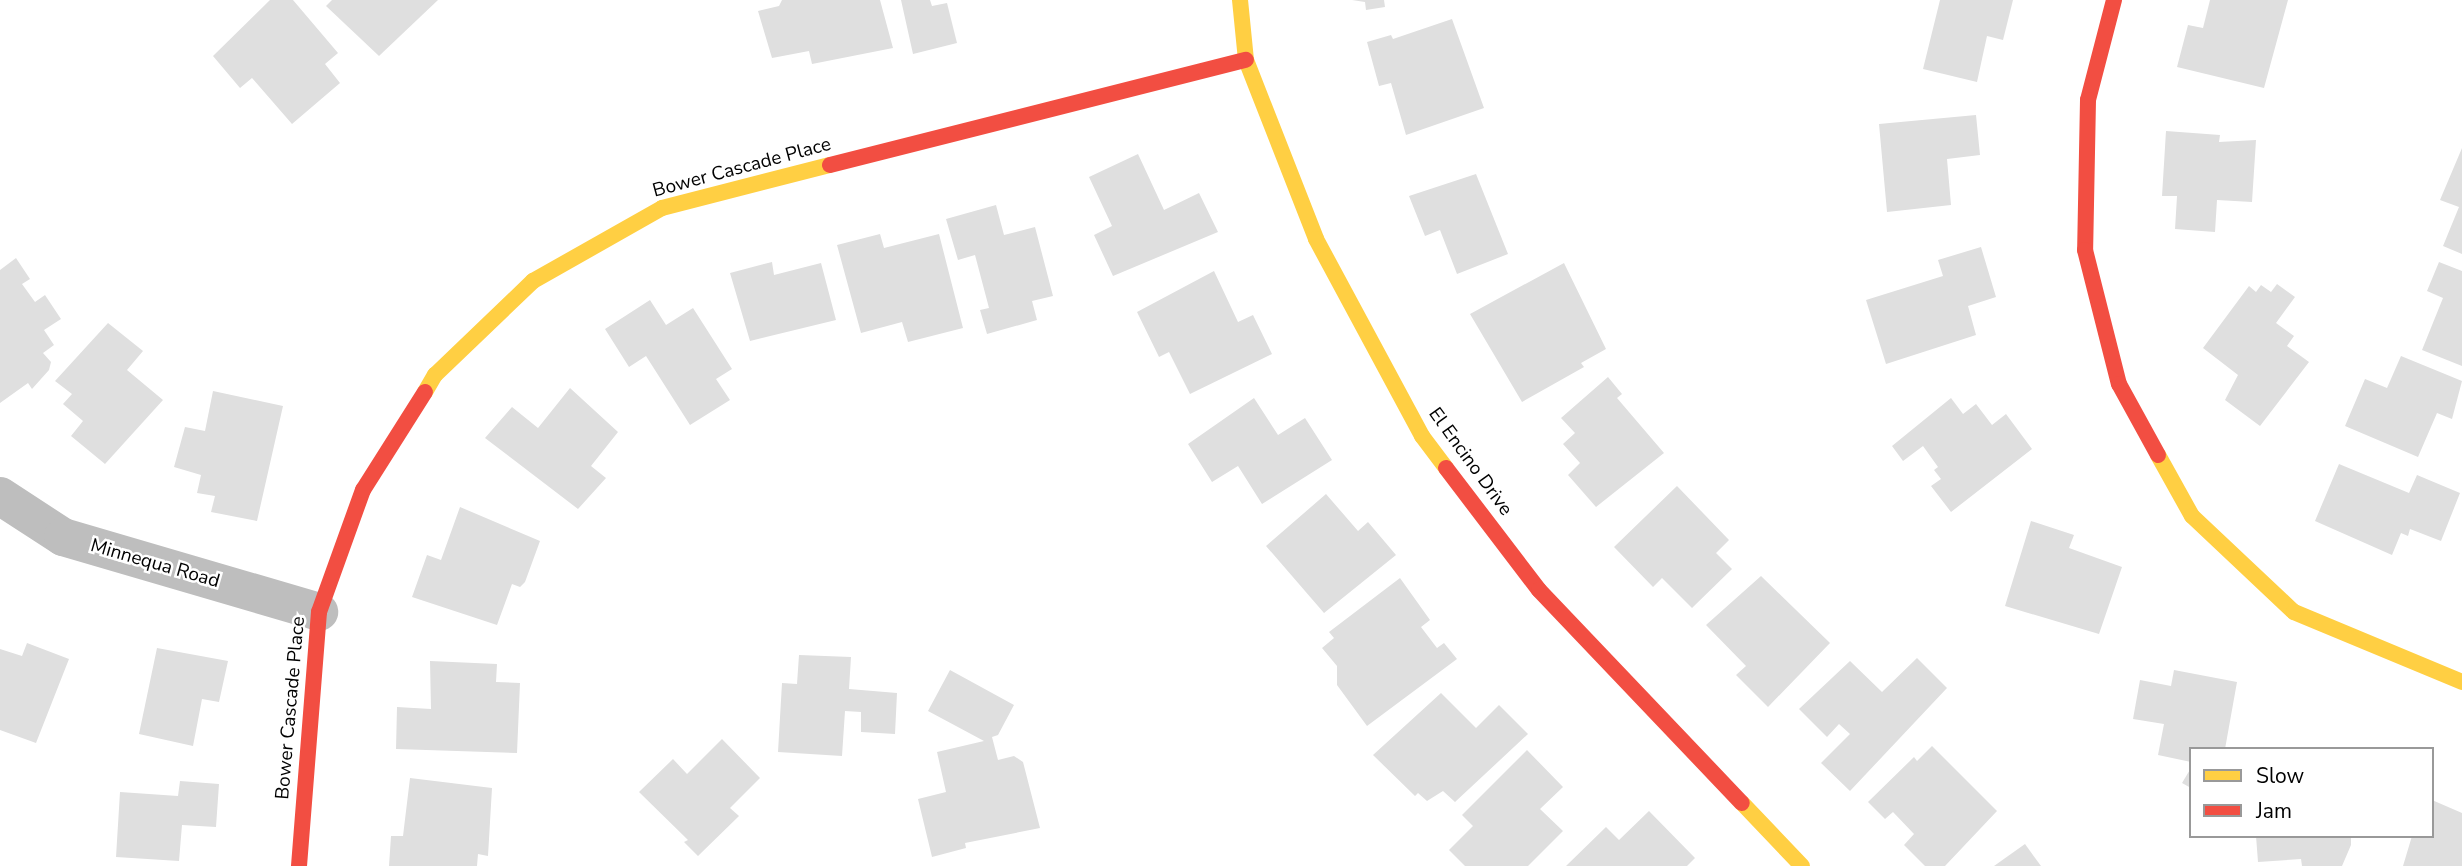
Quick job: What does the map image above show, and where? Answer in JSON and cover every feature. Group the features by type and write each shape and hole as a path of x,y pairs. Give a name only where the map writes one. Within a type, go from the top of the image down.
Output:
{"street":[{"name":"El Encino Drive","path":"1240,0 1246,60 1316,239 1422,436 1539,590 1802,866"},
{"path":"2114,0 2088,100 2085,250 2119,384 2192,516 2294,612 2462,682"},
{"name":"Bower Cascade Place","path":"299,866 319,612 363,490 435,375 533,281 662,208 1246,60"},
{"name":"Minnequa Road","path":"0,496 64,537 319,612"}],"building":[{"path":"270,0 293,0 338,53 325,64 340,83 292,124 252,78 240,88 213,56"},
{"path":"332,0 438,0 379,56 326,6"},
{"path":"782,0 880,0 893,48 812,64 809,51 772,58 758,11 779,6"},
{"path":"901,0 930,0 932,6 947,3 957,43 913,54"},
{"path":"1352,0 1384,0 1385,7 1366,10 1365,2"},
{"path":"1940,0 2013,0 2003,40 1987,36 1977,82 1923,69"},
{"path":"2210,0 2288,0 2264,88 2177,67 2188,25 2203,28"},
{"path":"1452,19 1484,108 1406,135 1391,83 1379,86 1367,42 1391,35 1393,39"},
{"path":"1976,115 1980,155 1947,159 1951,205 1887,212 1879,124"},
{"path":"2166,131 2220,135 2219,142 2256,140 2252,202 2217,200 2215,232 2175,229 2177,196 2162,196"},
{"path":"2462,148 2462,254 2443,246 2459,207 2440,200"},
{"path":"1138,154 1164,210 1199,193 1218,232 1113,276 1094,235 1112,226 1089,177"},
{"path":"1476,174 1508,254 1457,274 1440,230 1425,236 1409,196"},
{"path":"996,205 1004,235 1035,227 1053,296 1032,301 1037,320 987,334 980,310 989,308 975,255 958,260 946,219"},
{"path":"880,234 884,248 939,234 963,328 908,342 902,322 861,333 837,245"},
{"path":"1981,247 1996,297 1968,306 1976,335 1886,364 1866,300 1943,276 1938,260"},
{"path":"16,258 30,279 22,284 35,302 45,295 61,319 44,330 54,345 43,353 51,362 49,370 32,389 28,383 0,403 0,270"},
{"path":"772,262 774,275 821,263 836,320 750,341 730,273"},
{"path":"2439,262 2462,271 2462,366 2422,350 2443,298 2427,291"},
{"path":"1564,263 1606,349 1581,363 1584,367 1522,402 1470,314"},
{"path":"1214,271 1238,322 1253,315 1272,354 1190,394 1169,352 1159,357 1137,312"},
{"path":"2277,284 2295,297 2276,323 2294,336 2287,346 2309,362 2260,426 2225,400 2238,375 2203,348 2249,286 2256,292 2261,285 2271,292"},
{"path":"650,300 666,325 693,308 732,369 716,379 730,400 690,425 646,356 629,367 605,329"},
{"path":"108,323 143,351 127,370 163,400 105,464 71,436 83,421 63,404 72,394 55,381"},
{"path":"2401,356 2462,381 2452,419 2437,413 2418,457 2345,426 2365,379 2387,388"},
{"path":"1608,377 1622,394 1617,398 1664,453 1596,507 1568,475 1580,463 1563,444 1575,433 1561,418"},
{"path":"570,388 618,432 591,466 606,478 578,509 485,438 512,407 538,428"},
{"path":"213,391 283,406 257,521 211,512 215,496 197,493 201,475 174,467 185,427 205,431"},
{"path":"1254,398 1278,435 1305,418 1332,460 1262,504 1238,466 1212,482 1188,444"},
{"path":"1951,398 1963,414 1976,404 1992,425 2006,414 2032,449 1951,512 1931,486 1941,479 1934,470 1938,467 1923,446 1903,461 1892,446"},
{"path":"2339,464 2409,493 2417,475 2460,493 2441,541 2410,529 2408,536 2401,533 2392,555 2315,521"},
{"path":"1677,486 1729,540 1716,553 1732,569 1692,608 1662,578 1653,587 1614,547"},
{"path":"1326,494 1358,531 1368,522 1396,555 1324,613 1266,546"},
{"path":"460,507 540,541 525,582 520,587 512,584 497,625 412,597 427,555 441,560"},
{"path":"2031,521 2074,535 2069,548 2122,567 2099,634 2005,606"},
{"path":"1761,576 1830,643 1768,707 1736,675 1746,666 1706,625"},
{"path":"1400,578 1430,620 1421,627 1437,648 1444,643 1457,659 1367,726 1337,685 1337,666 1322,648 1334,638 1329,632"},
{"path":"27,643 69,659 36,743 0,730 0,649 22,656"},
{"path":"157,648 228,661 219,702 202,699 193,746 139,734"},
{"path":"799,655 851,657 849,689 897,693 895,734 861,732 861,712 845,711 842,756 778,752 782,683 797,684"},
{"path":"1917,658 1947,688 1850,791 1821,763 1850,734 1839,724 1827,737 1799,709 1850,661 1882,692"},
{"path":"430,661 497,664 496,682 520,683 517,753 396,749 397,707 431,709"},
{"path":"950,670 1014,705 998,735 992,737 998,760 1014,756 1023,762 1040,828 965,843 966,848 932,857 918,799 946,792 937,752 984,741 928,711"},
{"path":"2174,670 2237,682 2225,747 2189,747 2189,762 2158,755 2164,724 2133,719 2140,680 2171,686"},
{"path":"1441,693 1476,728 1499,705 1528,734 1455,802 1443,791 1427,801 1418,793 1415,796 1373,755"},
{"path":"722,739 760,778 730,808 739,816 698,856 684,842 688,840 639,792 673,759 687,774"},
{"path":"1932,746 1997,811 1945,866 1925,866 1904,845 1914,834 1893,812 1885,819 1868,802 1914,757 1917,761"},
{"path":"1527,750 1563,787 1540,809 1563,831 1528,866 1465,866 1449,850 1473,826 1462,815"},
{"path":"2189,771 2189,787 2182,783"},
{"path":"410,778 492,788 488,856 478,854 477,866 389,866 391,836 403,836"},
{"path":"180,781 219,784 216,827 182,825 179,861 116,857 120,792 178,796"},
{"path":"2434,801 2462,813 2462,866 2403,866 2411,838 2434,838"},
{"path":"1649,811 1695,858 1687,866 1566,866 1606,827 1619,840"},
{"path":"2256,838 2351,838 2351,845 2342,866 2302,866 2301,859 2258,862"},
{"path":"2025,844 2041,866 1994,866"}],"traffic: slow":[{"path":"1240,0 1246,60 1316,239 1422,436 1446,468"},
{"path":"425,392 435,375 533,281 662,208 830,165"},
{"path":"2158,455 2192,516 2294,612 2462,682"},
{"path":"1742,803 1802,866"}],"traffic: jam":[{"path":"2114,0 2088,100 2085,250 2119,384 2158,455"},
{"path":"830,165 1246,60"},
{"path":"299,866 319,612 363,490 425,392"},
{"path":"1446,468 1539,590 1742,803"}]}
